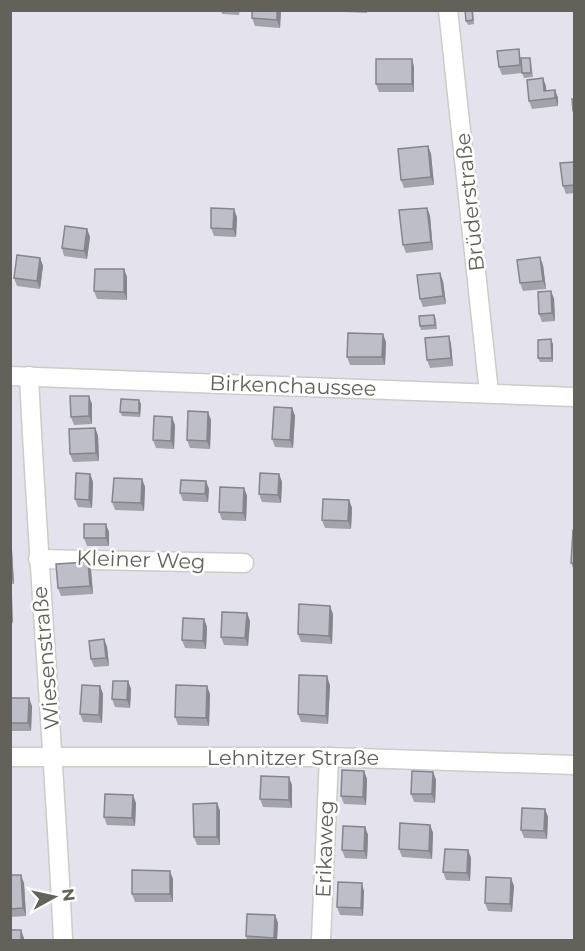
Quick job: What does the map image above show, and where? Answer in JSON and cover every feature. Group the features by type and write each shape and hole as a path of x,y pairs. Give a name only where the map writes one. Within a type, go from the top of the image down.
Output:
{"street":[{"name":"Brüderstraße","path":"448,10 489,393"},
{"name":"Birkenchaussee","path":"10,376 574,397"},
{"name":"Wiesenstraße","path":"29,376 38,559 54,758 63,940"},
{"name":"Kleiner Weg","path":"38,559 244,563"},
{"name":"Lehnitzer Straße","path":"10,757 329,757 574,765"},
{"name":"Erikaweg","path":"321,940 329,757"}],"building":[{"path":"252,10 277,10 277,20 252,18"},
{"path":"465,10 472,10 473,20 466,21"},
{"path":"519,49 520,65 499,67 497,51"},
{"path":"521,58 530,58 531,73 522,73"},
{"path":"376,59 412,59 412,84 376,84"},
{"path":"543,78 544,91 555,90 555,98 529,101 527,80"},
{"path":"428,146 431,177 401,180 398,149"},
{"path":"574,162 574,185 563,186 560,163"},
{"path":"211,208 234,209 233,229 211,228"},
{"path":"427,208 431,242 403,245 399,210"},
{"path":"65,226 87,229 84,251 62,248"},
{"path":"17,255 40,258 37,281 14,278"},
{"path":"540,257 543,281 520,283 517,260"},
{"path":"95,269 124,269 124,292 94,291"},
{"path":"440,273 443,296 420,299 417,275"},
{"path":"551,291 552,313 539,314 538,292"},
{"path":"434,315 435,325 420,326 419,316"},
{"path":"348,333 383,334 382,357 347,357"},
{"path":"449,336 451,358 427,360 425,338"},
{"path":"551,339 552,358 538,358 538,340"},
{"path":"70,396 89,396 89,416 71,417"},
{"path":"121,399 139,400 139,413 120,412"},
{"path":"274,407 292,408 290,440 272,439"},
{"path":"188,411 208,412 207,441 187,440"},
{"path":"154,416 172,417 171,441 153,440"},
{"path":"95,428 96,453 70,454 69,429"},
{"path":"76,473 90,474 89,500 75,499"},
{"path":"260,473 279,474 278,495 259,494"},
{"path":"114,478 142,479 141,503 112,502"},
{"path":"181,480 206,481 205,494 180,493"},
{"path":"220,487 244,488 243,513 219,512"},
{"path":"323,499 349,500 348,521 322,520"},
{"path":"84,524 106,524 106,538 84,538"},
{"path":"573,530 574,563 571,563"},
{"path":"88,562 90,586 58,588 56,564"},
{"path":"299,604 330,606 329,636 298,634"},
{"path":"222,612 247,613 245,638 221,637"},
{"path":"183,618 204,619 203,641 182,640"},
{"path":"104,639 106,658 91,659 89,641"},
{"path":"299,675 327,676 326,716 298,714"},
{"path":"113,681 128,681 127,700 112,699"},
{"path":"82,685 100,686 99,715 80,714"},
{"path":"176,685 207,686 206,718 175,717"},
{"path":"10,698 29,698 28,723 10,723"},
{"path":"342,770 364,771 363,797 341,796"},
{"path":"412,771 433,772 432,794 411,794"},
{"path":"261,776 289,777 289,800 260,799"},
{"path":"105,794 133,795 132,818 104,817"},
{"path":"217,803 217,837 194,837 193,804"},
{"path":"522,808 545,809 544,831 521,830"},
{"path":"400,823 430,825 429,851 399,849"},
{"path":"343,826 365,827 364,851 342,850"},
{"path":"445,849 468,850 467,873 443,872"},
{"path":"132,870 170,871 170,894 132,894"},
{"path":"10,875 21,875 23,908 10,909"},
{"path":"486,877 511,878 510,904 485,903"},
{"path":"338,882 362,883 361,908 337,907"},
{"path":"247,914 275,915 274,938 246,936"},
{"path":"10,930 21,930 21,940 10,940"}]}
